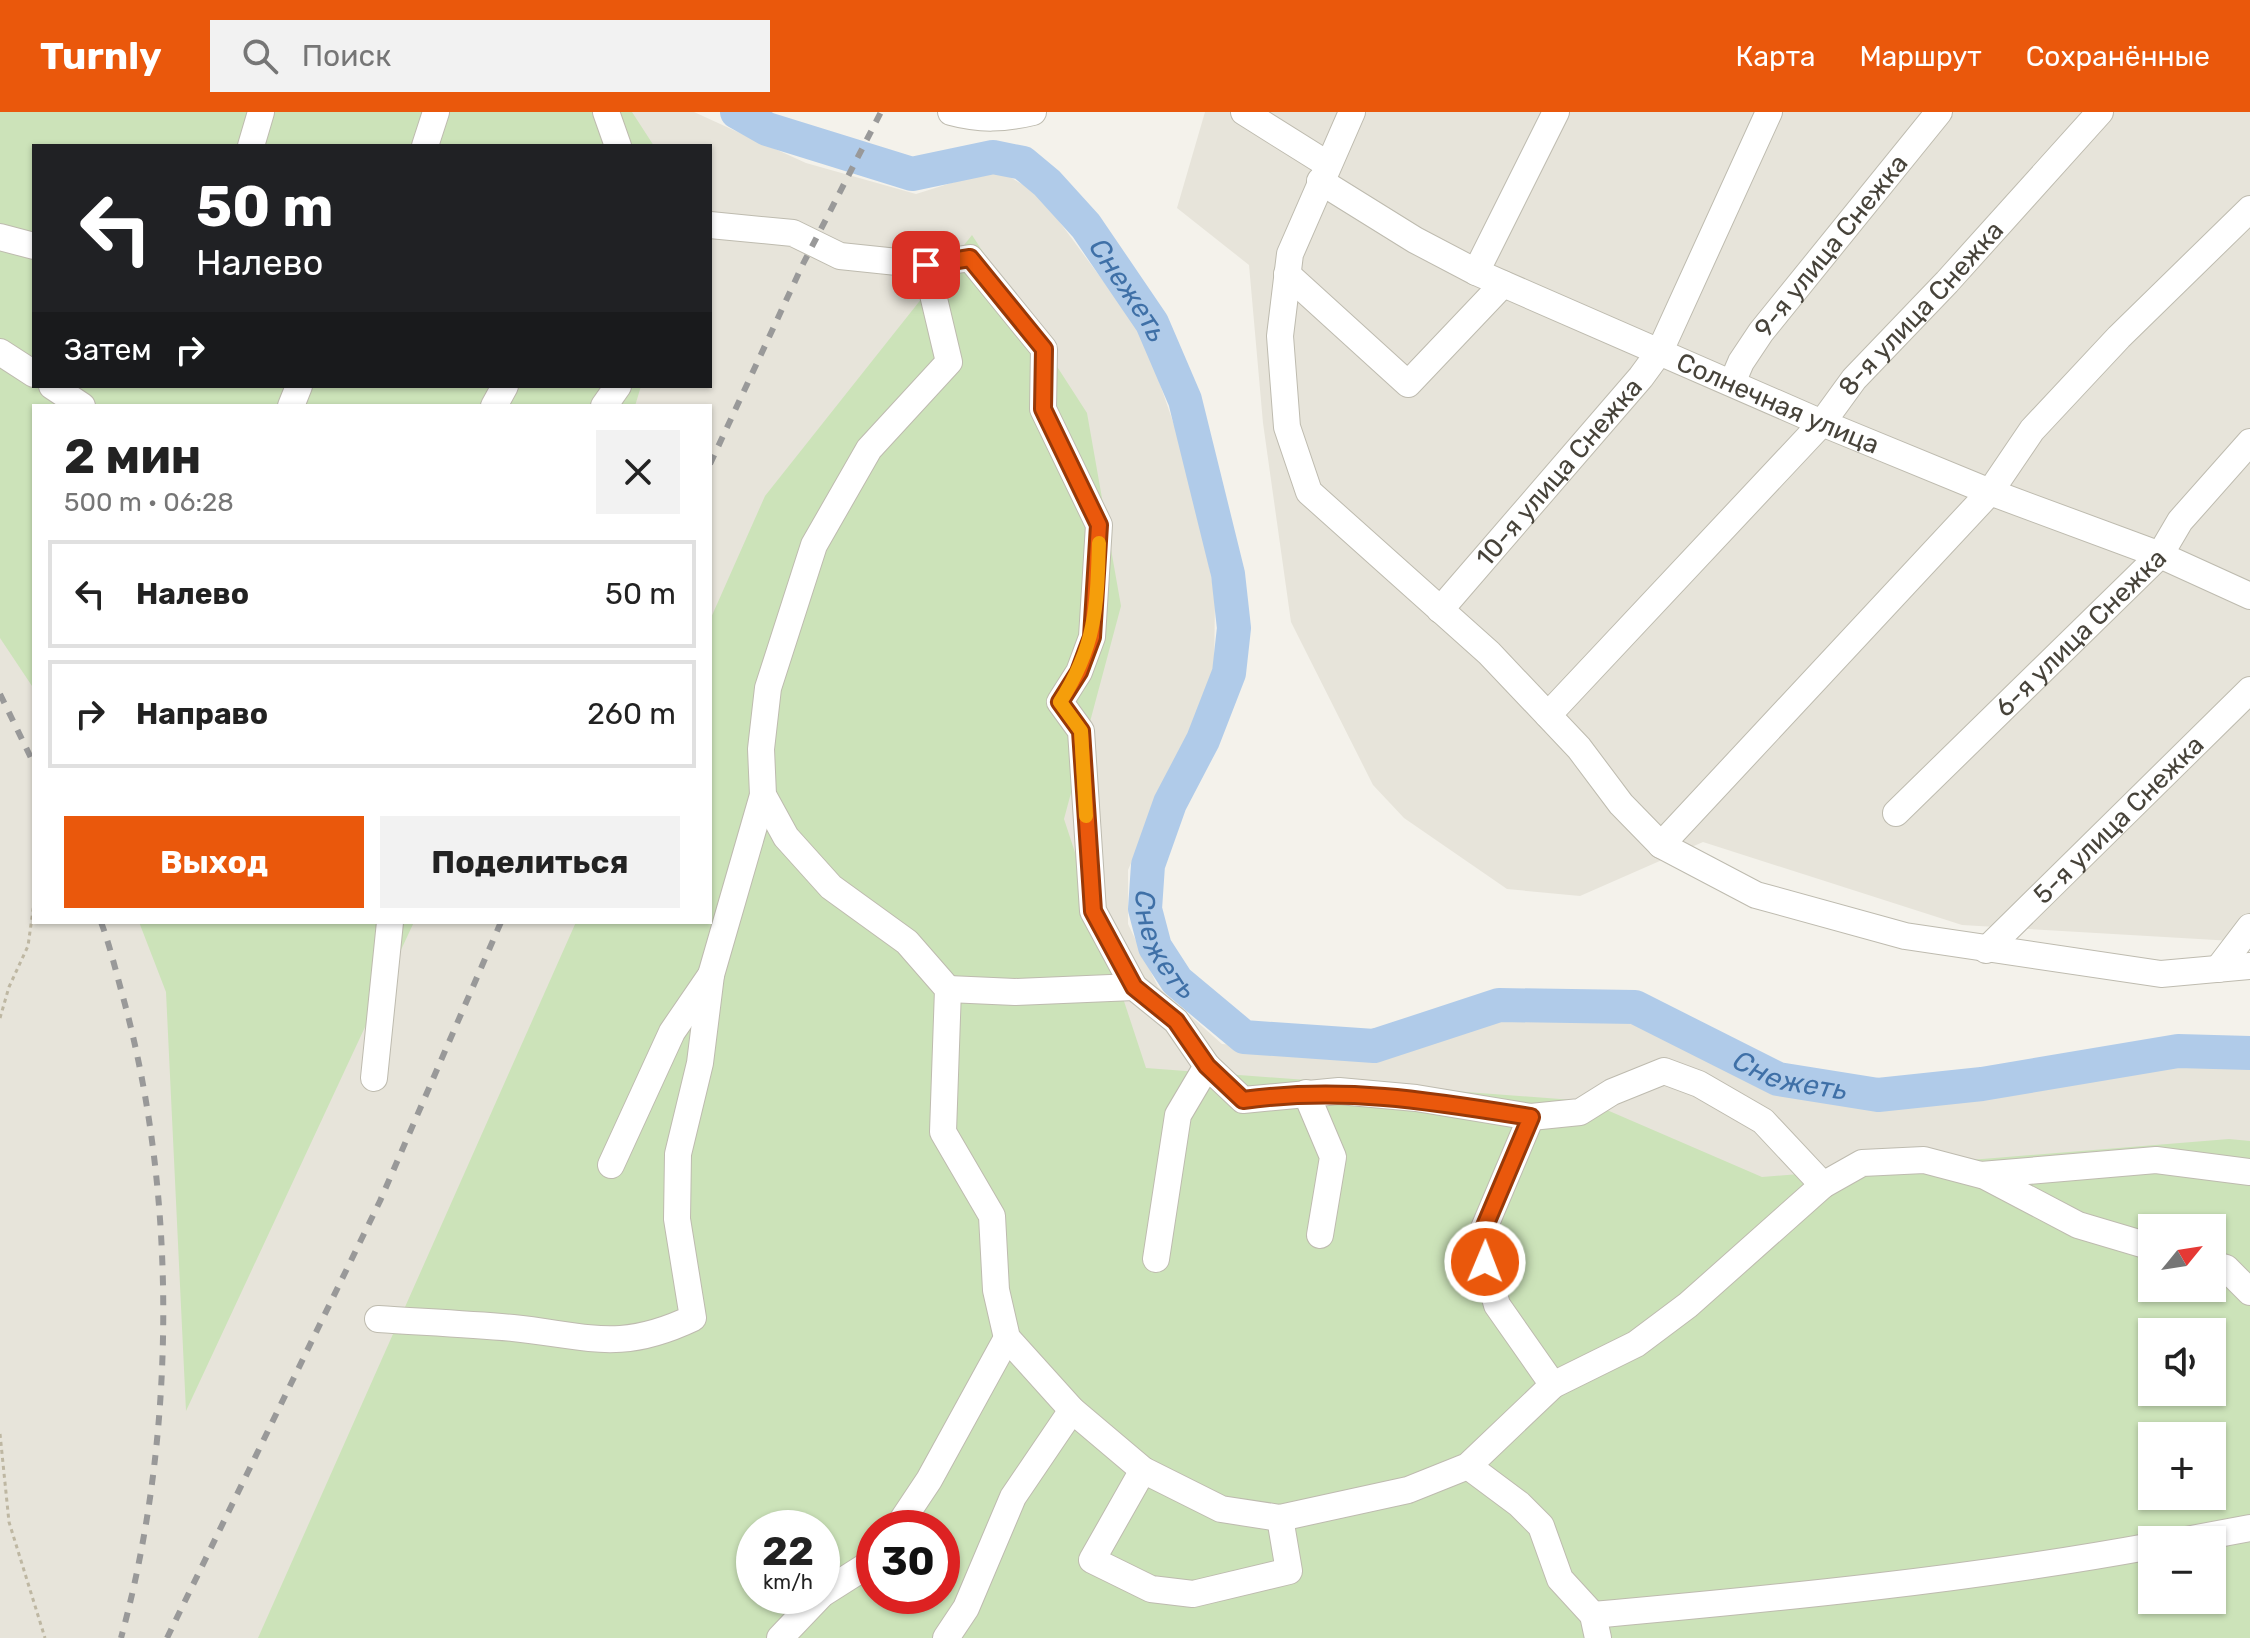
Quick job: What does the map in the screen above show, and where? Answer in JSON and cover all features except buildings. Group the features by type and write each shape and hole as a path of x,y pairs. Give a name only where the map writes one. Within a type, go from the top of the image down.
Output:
{"street":[{"path":"252,144 261,112"},
{"path":"426,144 436,112"},
{"path":"606,112 617,144"},
{"path":"951,112 974,118 1005,119 1033,112"},
{"name":"Солнечная улица","path":"1244,112 1415,240 1476,272 1822,423 1990,492 2160,555 2250,596"},
{"path":"1352,112 1290,254 1287,274 1280,336 1287,427 1309,492 1489,653 1579,748 1621,804 1661,845 1756,895 1905,936 2161,974 2250,966"},
{"path":"1476,272 1556,112"},
{"name":"10-я улица Снежка","path":"1440,610 1631,389 1660,351 1769,112"},
{"name":"9-я улица Снежка","path":"1732,383 1741,362 1761,332 1939,112"},
{"name":"8-я улица Снежка","path":"1548,715 1822,423 1854,379 1947,282 2100,112"},
{"path":"1661,845 1990,492 2032,430 2119,337 2250,209"},
{"path":"712,225 793,233 840,256 926,265 970,258 1044,349 1043,409 1099,525 1092,637 1079,672 1060,702 1081,731 1093,911 1134,987 1176,1021 1207,1066 1243,1100 1339,1091 1416,1098 1531,1117 1580,1112 1612,1092 1664,1071 1699,1084 1763,1121 1823,1185"},
{"path":"0,237 32,245"},
{"path":"378,1319 513,1328 611,1342 656,1336 693,1318 677,1219 678,1154 700,1063 711,975 763,795 761,749 768,688 814,545 869,449 949,362 926,265"},
{"path":"1287,274 1408,384 1503,284"},
{"path":"0,352 32,373"},
{"path":"55,388 79,404"},
{"name":"6-я улица Снежка","path":"1896,813 2160,555 2180,521 2250,442"},
{"name":"5-я улица Снежка","path":"1986,950 2250,690"},
{"path":"763,795 786,837 816,873 907,942 948,989 943,1132 992,1216 996,1290 1007,1338 1072,1410 1143,1470 1221,1509 1280,1518 1408,1490 1468,1466 1553,1385 1636,1344 1688,1305 1823,1185 1862,1163 1924,1160 1981,1175 2078,1225 2138,1243"},
{"path":"374,1078 390,924"},
{"path":"2218,969 2250,927"},
{"path":"611,1165 672,1032 711,975"},
{"path":"948,989 1015,992 1134,987"},
{"path":"1156,1259 1178,1115 1207,1066"},
{"path":"1306,1093 1333,1157 1320,1235"},
{"path":"1531,1117 1479,1240 1497,1305 1553,1385"},
{"path":"1981,1175 2156,1160 2250,1172"},
{"path":"2226,1268 2250,1292"},
{"path":"909,1510 929,1480 1007,1338"},
{"path":"946,1638 966,1608 1013,1497 1072,1410"},
{"path":"1468,1466 1519,1504 1541,1526 1560,1579 1595,1626 2069,1562 2138,1549"},
{"path":"1143,1470 1092,1560 1151,1589 1193,1594 1289,1571 1280,1518"},
{"path":"2226,1532 2250,1528"},
{"path":"780,1638 803,1614"}],"path":[{"path":"0,1018 9,987 28,946 32,917"},
{"path":"0,1434 9,1522 45,1638"}],"shaded area":[{"path":"0,112 694,112 806,163 916,194 996,169 1039,194 1143,335 1191,474 1215,597 1214,675 1128,870 1128,924 1158,987 1222,1044 1384,1056 1502,1018 1631,1015 1772,1089 1882,1106 2178,1062 2250,1064 2250,1638 0,1638"},
{"path":"1205,112 2250,112 2250,942 1962,925 1703,842 1580,896 1507,889 1404,818 1373,785 1291,622 1263,423 1249,265 1177,208"}],"green space":[{"path":"0,112 632,112 653,144 32,144 32,388 640,388 636,404 32,404 32,686 0,638"},
{"path":"972,235 1087,413 1121,606 1064,819 1146,1068 1586,1101 1762,1177 2229,1139 2250,1141 2250,1638 258,1638 575,924 712,924 712,615 765,496"},
{"path":"140,924 413,924 186,1411 166,992"}],"waterway":[{"name":"Снежеть","path":"737,112 767,129 912,174 993,157 1023,163 1047,183 1086,226 1152,323 1185,400 1228,574 1234,628 1229,673 1203,740 1170,803 1148,865 1145,909 1155,947 1177,981 1244,1037 1374,1046 1499,1005 1635,1007 1778,1079 1878,1095 1982,1084 2178,1051 2250,1053"}],"railway":[{"path":"712,460 803,264 881,112"},
{"path":"0,694 32,760"},
{"path":"102,924 141,1074 154,1153 161,1235 163,1318 160,1400 152,1482 139,1561 121,1638"},
{"path":"167,1638 380,1201 500,924"}],"slow traffic":[{"path":"1086,816 1081,731 1060,702 1079,672 1092,637 1099,543"}],"route":[{"path":"926,265 970,258 1044,349 1043,409 1099,525 1092,637 1079,672 1060,702 1081,731 1093,911 1134,987 1176,1021 1207,1066 1243,1100 1339,1091 1416,1098 1531,1117 1479,1240 1485,1262"}]}
